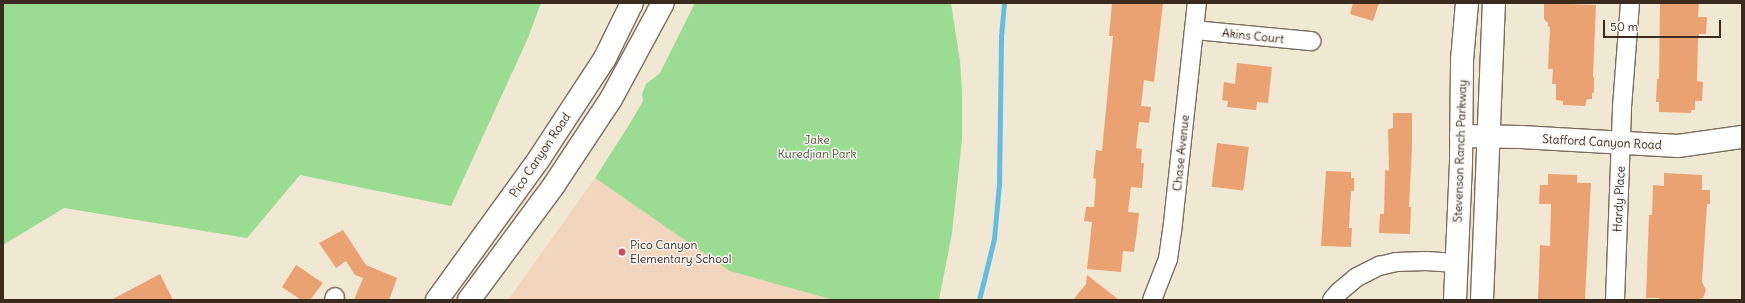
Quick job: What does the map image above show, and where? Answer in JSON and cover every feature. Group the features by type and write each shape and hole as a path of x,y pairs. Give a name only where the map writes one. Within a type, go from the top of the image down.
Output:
{"main road":[{"name":"Pico Canyon Road","path":"437,300 539,159 604,58 632,3"},
{"path":"469,300 554,185 611,99 663,3"},
{"name":"Stevenson Ranch Parkway","path":"1455,300 1461,136 1462,60 1467,3"},
{"path":"1482,300 1494,3"},
{"name":"Stafford Canyon Road","path":"1461,136 1489,136 1678,146 1742,137"}],"street":[{"name":"Chase Avenue","path":"1152,300 1168,259 1197,3"},
{"name":"Hardy Place","path":"1615,300 1624,72 1630,3"},
{"name":"Akins Court","path":"1194,30 1311,42"},
{"path":"1332,300 1357,277 1379,266 1396,262 1419,261 1456,263"}],"shaded area":[{"name":"Pico Canyon Elementary School","path":"595,178 674,232 841,300 508,300"}],"green space":[{"path":"3,3 541,3 528,38 451,206 300,175 247,238 64,208 3,245"},
{"name":"Jake Kuredjian Park","path":"695,3 951,3 960,61 962,91 962,139 952,233 939,300 834,300 730,271 595,178 643,101 642,94 646,84 660,73"}],"building":[{"path":"1112,3 1163,3 1154,82 1144,80 1141,106 1151,107 1149,123 1139,122 1136,148 1142,149 1141,163 1144,163 1142,188 1131,187 1128,212 1139,213 1134,252 1123,251 1121,272 1087,269 1092,222 1084,221 1086,207 1094,207 1096,179 1093,178 1096,150 1102,151 1113,36 1109,36"},
{"path":"1353,3 1379,3 1373,21 1350,14"},
{"path":"1544,3 1596,5 1593,77 1594,93 1592,93 1592,99 1587,99 1585,106 1563,105 1563,101 1556,100 1556,84 1552,84 1553,69 1548,69 1550,27 1548,27 1548,23 1544,19"},
{"path":"1660,3 1699,3 1698,17 1707,17 1706,34 1699,34 1698,39 1697,81 1703,82 1702,101 1695,101 1695,110 1691,110 1691,113 1659,112 1659,102 1656,102 1657,79 1659,79"},
{"path":"1237,63 1272,67 1268,103 1257,102 1256,110 1227,107 1228,101 1222,100 1224,82 1235,84"},
{"path":"1393,113 1412,113 1409,207 1411,207 1410,234 1379,233 1380,214 1384,214 1385,170 1389,171 1388,129 1393,128"},
{"path":"1217,143 1249,147 1243,191 1212,187"},
{"path":"1326,171 1351,172 1351,178 1354,178 1354,191 1351,191 1349,228 1352,228 1351,247 1321,246"},
{"path":"1664,173 1702,175 1702,190 1710,190 1710,204 1707,204 1702,282 1706,290 1703,298 1694,300 1659,300 1659,298 1646,298 1649,215 1652,215 1653,185 1664,186"},
{"path":"1548,174 1577,175 1577,183 1591,183 1585,300 1538,300 1540,245 1550,246 1551,204 1539,204 1540,185 1548,185"},
{"path":"343,230 366,265 397,278 389,300 354,300 363,278 355,275 346,261 336,268 319,243"},
{"path":"296,265 323,283 310,300 301,300 282,287"},
{"path":"160,274 173,300 111,300"},
{"path":"1087,275 1119,300 1073,300 1086,284"}],"waterway":[{"path":"979,300 994,239 999,184 1001,37 1004,3"}],"place":[{"name":"Pico Canyon Elementary School","path":"622,252"}]}
